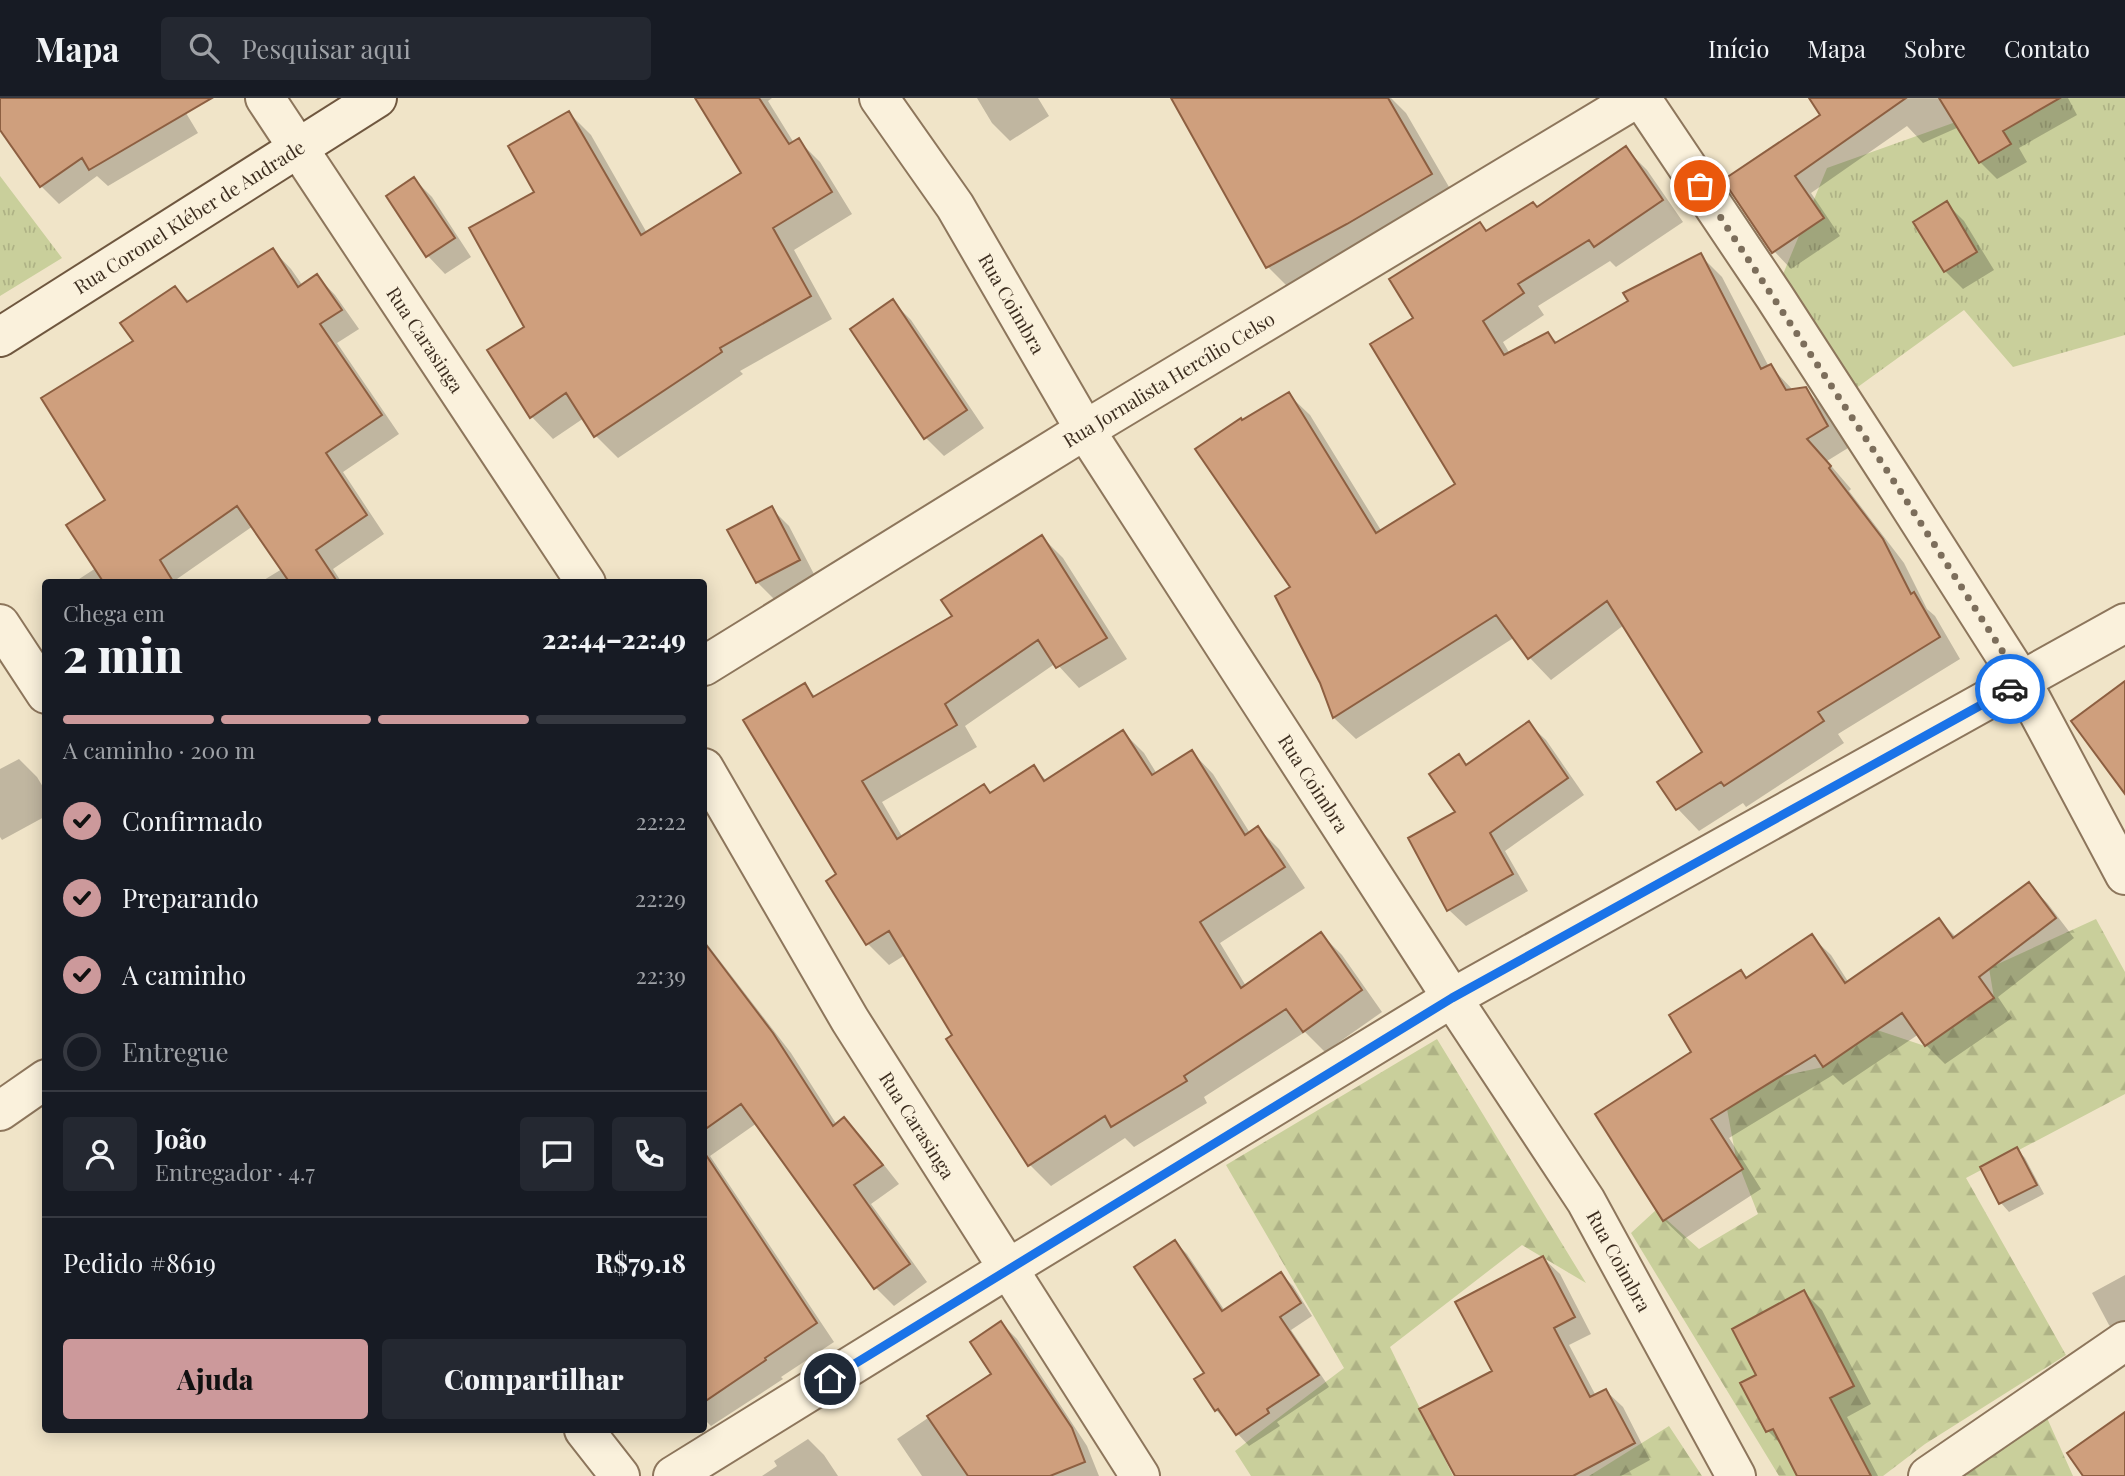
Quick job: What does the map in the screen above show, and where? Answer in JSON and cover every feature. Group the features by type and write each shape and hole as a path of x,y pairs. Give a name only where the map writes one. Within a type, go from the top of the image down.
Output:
{"street":[{"name":"Rua Carasinga","path":"265,98 583,579"},
{"name":"Rua Coronel Kléber de Andrade","path":"0,337 377,98"},
{"name":"Rua Coimbra","path":"879,98 956,206 1085,430 1586,1201 1736,1476"},
{"name":"Rua Jornalista Hercílio Celso","path":"707,664 1085,430 1639,98"},
{"path":"1639,98 1796,330 2022,682 2125,875"},
{"path":"0,624 42,688"},
{"path":"673,1476 1452,998 2125,624"},
{"name":"Rua Carasinga","path":"707,773 850,1020 1140,1476"},
{"path":"0,1111 42,1082"},
{"path":"1927,1476 2125,1341"},
{"path":"586,1433 620,1476"}],"green space":[{"path":"2023,98 2125,98 2125,335 2013,367 1964,310 1855,389 1774,296 1827,168"},
{"path":"0,176 62,258 0,296"},
{"path":"2096,919 2125,972 2125,1094 1966,1178 2066,1355 1925,1444 1883,1476 1779,1476 1631,1233 1656,1210 1699,1249 1758,1214 1736,1158 1727,1109 1778,1077 1823,1067 1877,1030 1925,1046 1994,998 1989,968"},
{"path":"1437,1039 1586,1283 1522,1245 1390,1347 1453,1476 1251,1476 1235,1451 1344,1368 1226,1165"},
{"path":"2043,1409 2073,1476 1951,1476"},
{"path":"1669,1426 1702,1476 1589,1476"}],"building":[{"path":"0,98 212,98 89,170 82,158 40,187 0,130"},
{"path":"695,98 759,98 789,144 799,138 832,192 773,228 811,296 720,348 722,352 594,437 566,393 530,418 487,350 524,327 469,228 534,192 508,146 569,111 641,235 741,173"},
{"path":"1171,98 1388,98 1432,174 1266,268"},
{"path":"1809,98 1906,98 1795,176 1824,218 1772,253 1723,180 1820,115"},
{"path":"1939,98 2060,98 2003,131 2011,144 1979,163"},
{"path":"1626,146 1663,200 1594,247 1589,240 1518,284 1524,293 1483,321 1504,355 1548,332 1555,343 1628,301 1623,293 1701,253 1761,369 1771,364 1786,390 1806,387 1828,426 1807,439 1831,466 1829,468 1883,539 1911,594 1914,592 1940,637 1818,712 1824,721 1724,786 1721,782 1676,810 1657,782 1702,752 1607,601 1528,659 1496,615 1333,718 1320,683 1275,596 1290,587 1195,449 1241,418 1242,420 1289,392 1376,533 1455,484 1370,344 1413,318 1389,279 1480,222 1486,231 1533,202 1537,207"},
{"path":"414,177 455,238 426,257 386,196"},
{"path":"1947,201 1977,252 1944,272 1913,222"},
{"path":"273,248 298,287 317,274 342,310 320,324 382,415 326,453 367,515 316,550 335,579 287,579 237,506 160,560 172,579 101,579 66,525 105,500 41,398 133,341 120,323 175,286 187,302"},
{"path":"893,299 967,410 924,439 850,329"},
{"path":"772,506 800,560 756,583 727,530"},
{"path":"1042,535 1107,638 1056,668 1038,640 945,704 957,725 862,781 897,839 984,784 990,793 1034,765 1044,781 1123,730 1152,775 1192,750 1245,835 1258,826 1285,867 1200,922 1241,988 1321,932 1362,990 1303,1032 1286,1009 1184,1076 1187,1081 1111,1127 1105,1116 1028,1166 946,1039 952,1035 889,931 866,945 826,881 836,874 743,720 805,683 813,697 952,616 941,600"},
{"path":"2125,681 2125,794 2071,721"},
{"path":"1529,721 1568,778 1490,833 1513,874 1447,911 1408,838 1455,812 1429,774 1459,754 1466,765"},
{"path":"2029,882 2056,918 1979,977 1994,998 1925,1046 1902,1013 1823,1067 1815,1055 1711,1119 1743,1169 1663,1221 1595,1114 1691,1052 1669,1015 1741,970 1746,978 1812,934 1845,983 1939,918 1953,938"},
{"path":"707,946 773,1033 833,1126 844,1117 883,1165 854,1185 910,1264 874,1289 741,1104 707,1128"},
{"path":"2017,1147 2037,1185 1999,1204 1980,1167"},
{"path":"707,1157 817,1323 765,1358 766,1360 707,1400"},
{"path":"1175,1240 1222,1311 1281,1272 1301,1303 1280,1317 1319,1375 1267,1409 1269,1413 1236,1435 1218,1409 1215,1411 1194,1379 1204,1373 1134,1267"},
{"path":"1543,1256 1575,1317 1554,1328 1590,1397 1606,1389 1635,1443 1573,1476 1455,1476 1419,1409 1492,1371 1455,1302"},
{"path":"1804,1290 1854,1386 1830,1398 1871,1476 1797,1476 1773,1429 1766,1432 1740,1383 1756,1375 1732,1329"},
{"path":"1001,1321 1072,1428 1085,1462 1050,1476 968,1476 927,1416 991,1374 970,1342"},
{"path":"2125,1412 2125,1476 2083,1476 2067,1453"}],"way so far":[{"path":"1700,186 1774,296 2022,682 2010,689"}],"route":[{"path":"830,1379 1452,998 2010,689"}]}
